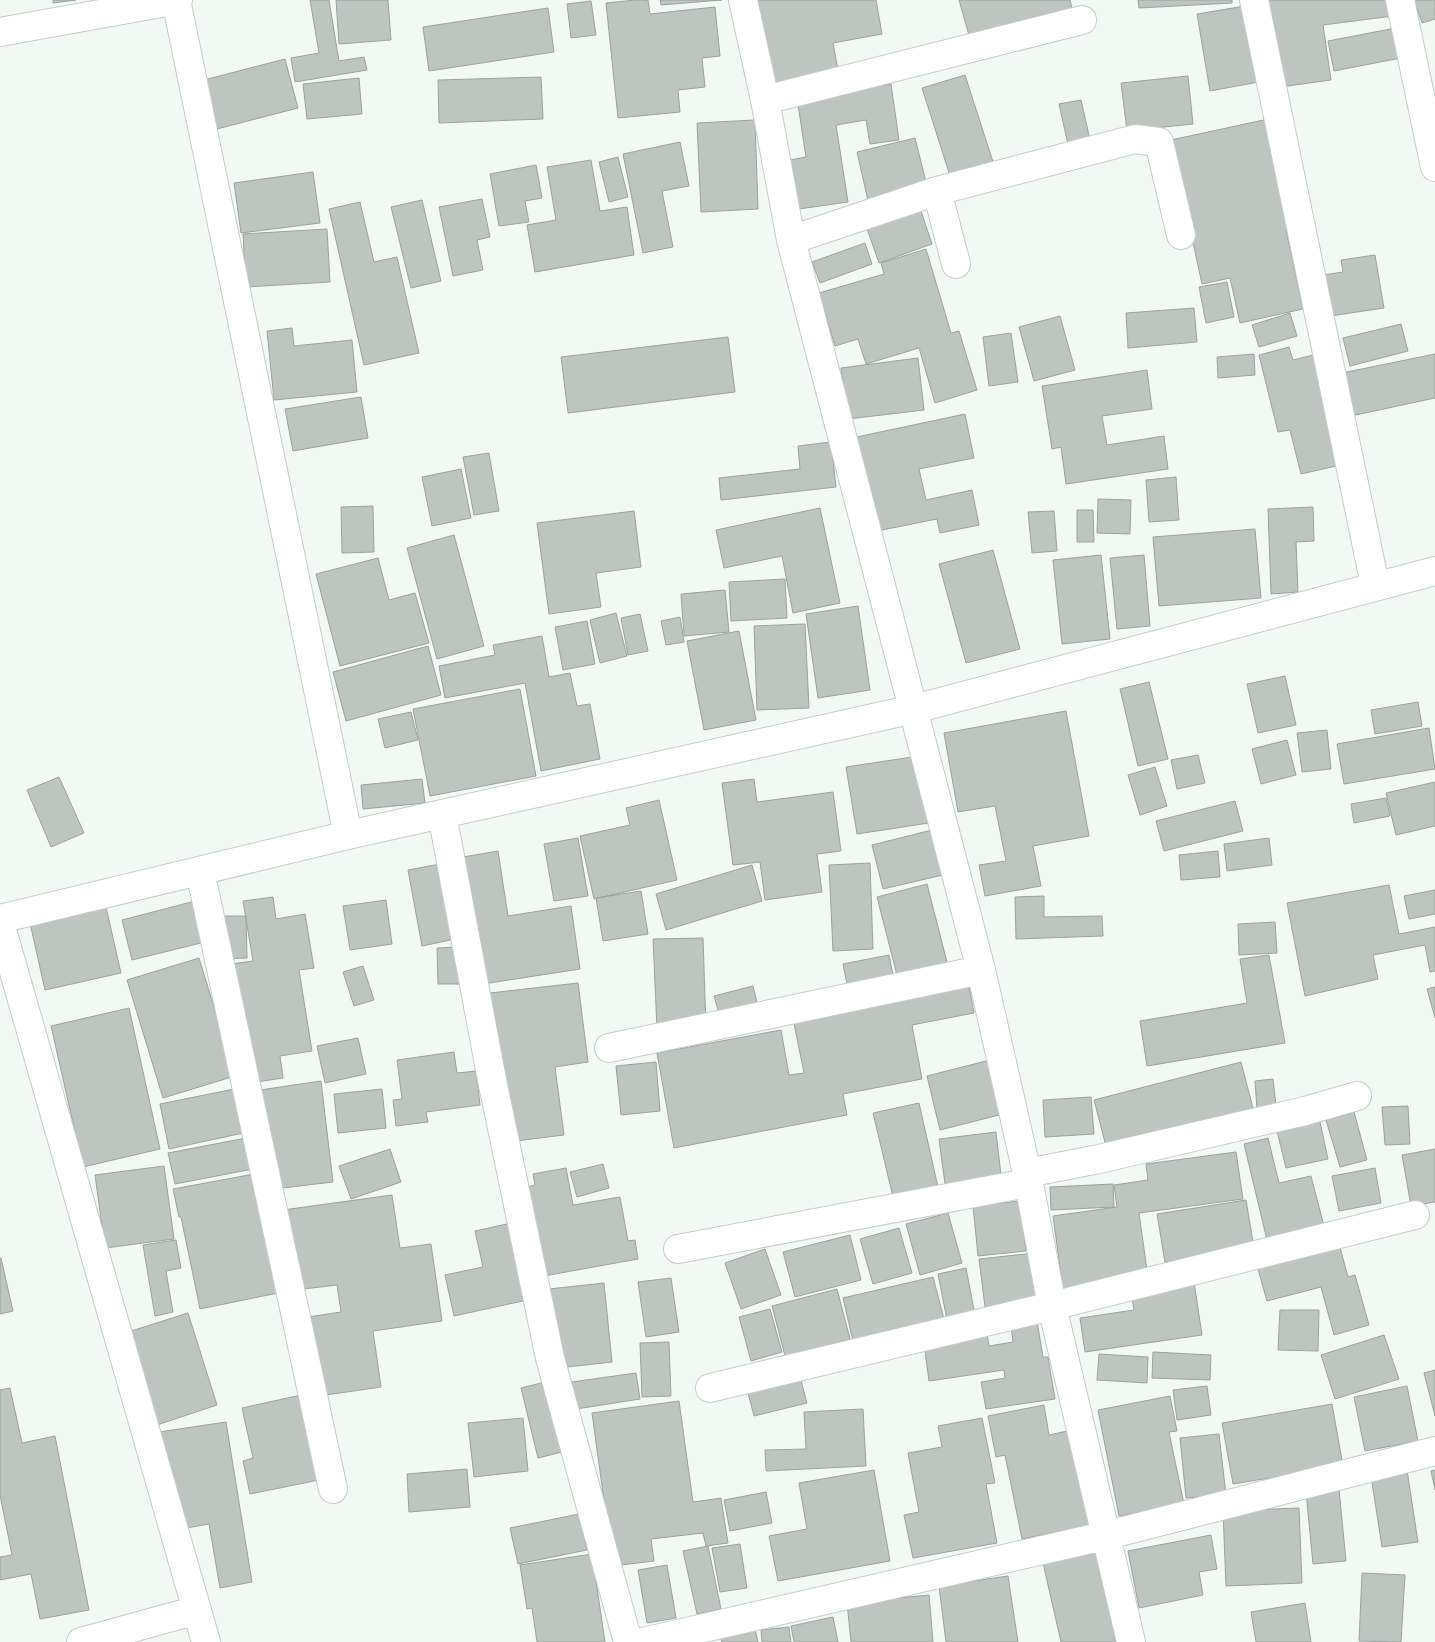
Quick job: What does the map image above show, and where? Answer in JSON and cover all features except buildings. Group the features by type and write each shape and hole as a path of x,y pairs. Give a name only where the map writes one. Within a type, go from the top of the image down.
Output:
{"street":[{"path":"0,32 177,0 348,835"},
{"path":"742,0 765,100 791,240 981,970 1027,1178 1052,1306 1108,1536 1131,1642"},
{"path":"1254,0 1375,586"},
{"path":"1400,0 1435,167"},
{"path":"765,100 1082,20"},
{"path":"791,240 938,191 1135,139 1159,142 1181,235"},
{"path":"938,191 956,264"},
{"path":"206,1642 0,921 348,835 914,709 1435,571"},
{"path":"442,814 492,1080 550,1358 628,1642"},
{"path":"200,871 333,1489"},
{"path":"610,1048 981,970"},
{"path":"678,1249 1027,1178 1099,1159 1305,1111 1358,1096"},
{"path":"710,1388 1052,1306 1416,1215"},
{"path":"643,1642 1108,1536 1435,1451"},
{"path":"81,1642 197,1610"}]}
